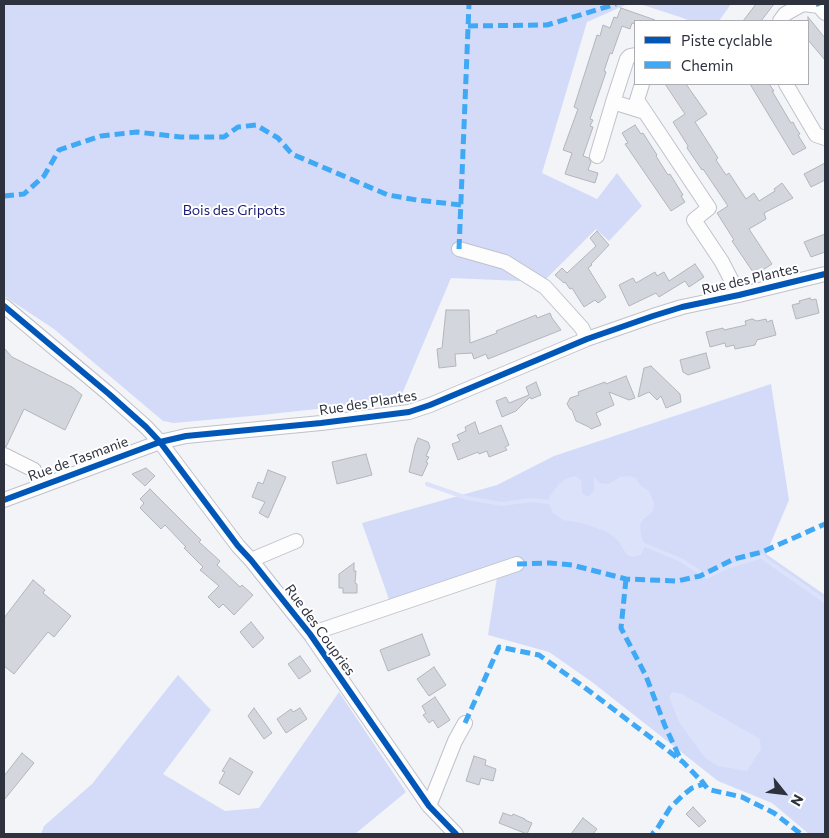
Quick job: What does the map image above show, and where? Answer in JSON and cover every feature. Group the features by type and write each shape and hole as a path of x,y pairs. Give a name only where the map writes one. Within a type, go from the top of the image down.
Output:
{"street":[{"path":"781,20 785,14 803,4 819,6 825,13"},
{"path":"597,156 627,59 634,55"},
{"path":"642,85 638,100 709,208 694,220 722,262 739,296"},
{"path":"787,85 816,135 825,138"},
{"path":"613,102 645,112"},
{"path":"459,249 506,262 545,286 582,328 587,339"},
{"name":"Rue des Plantes","path":"160,442 186,436 321,423 409,412 587,339 653,316 682,307 739,296 825,274"},
{"path":"4,306 109,394 160,442"},
{"name":"Rue de Tasmanie","path":"4,500 160,442"},
{"name":"Rue des Coupries","path":"160,442 238,546 310,634 429,806 456,834"},
{"path":"4,455 34,470 39,487"},
{"path":"251,560 296,541"},
{"name":"Rue des Coupries","path":"310,634 517,564"},
{"path":"429,806 455,742 465,723"}],"green space":[{"name":"Bois des Gripots","path":"4,4 628,4 587,22 542,173 597,199 617,173 642,206 609,241 596,229 543,282 451,278 402,394 335,407 174,423 163,421 54,329 4,296"},
{"path":"640,4 731,4 720,20 688,20"},
{"path":"771,384 789,500 766,554 825,595 825,834 809,834 772,803 718,781 592,682 549,652 488,635 497,577 392,608 362,523 497,485 554,456"},
{"path":"178,675 211,710 163,774 225,811 259,808 339,692 406,792 355,834 41,834 44,826 92,784"}],"shaded area":[{"path":"575,476 581,480 582,493 588,497 594,491 594,477 600,483 608,484 620,477 636,478 641,486 649,491 654,503 653,511 640,525 645,546 641,555 633,557 627,555 619,542 605,531 582,523 563,520 553,513 549,504 549,497 565,479"},
{"path":"672,692 682,694 760,739 761,749 747,771 718,766 705,758 679,722 669,697"}],"building":[{"path":"756,4 774,4 762,20 744,20"},
{"path":"621,8 655,20 634,20 630,29 622,26 612,54 610,53 604,71 606,72 590,119 593,120 590,126 593,127 583,156 589,158 591,162 588,170 598,173 595,183 565,174 572,153 563,150 578,109 574,107 597,35 600,36 603,25 610,28 614,17 617,18"},
{"path":"808,17 825,38 825,60 809,41"},
{"path":"666,85 687,85 707,114 695,122 718,158 716,160 726,175 729,173 746,199 754,193 759,201 775,191 774,189 782,183 793,198 764,213 766,219 749,229 772,264 755,275 732,241 734,240 717,213 728,206 687,148 688,146 673,122 685,114"},
{"path":"751,85 770,85 791,123 793,122 806,148 793,155"},
{"path":"635,125 641,134 643,133 668,175 670,174 683,195 681,196 685,202 671,211 625,144 628,143 622,133"},
{"path":"825,163 825,180 811,187 804,174"},
{"path":"597,231 609,245 588,268 606,297 598,303 595,300 584,307 572,288 570,289 565,282 555,275 562,268 567,273 596,246 590,238"},
{"path":"825,234 825,252 811,257 804,242"},
{"path":"695,264 704,277 689,287 685,281 659,297 656,293 629,306 619,285 633,278 636,283 655,272 657,276 664,272 669,281"},
{"path":"810,298 811,300 816,299 819,313 796,319 792,305"},
{"path":"446,310 469,310 470,343 536,315 537,318 550,313 561,330 488,359 486,354 474,359 472,353 455,354 456,366 439,368 437,349 442,348"},
{"path":"752,319 757,321 766,319 767,322 772,320 776,335 757,340 755,345 735,349 734,345 726,347 725,343 710,347 706,332 746,325 745,321"},
{"path":"4,348 12,357 72,387 82,395 65,430 24,409 6,447 4,446"},
{"path":"706,353 710,368 688,375 683,372 680,360"},
{"path":"651,366 680,394 681,402 666,408 661,396 657,400 649,392 638,397 644,368"},
{"path":"626,376 635,398 629,400 609,392 614,405 596,413 601,425 591,429 576,421 572,410 567,404 570,398 579,395 578,392"},
{"path":"536,382 541,395 531,399 530,397 516,411 502,417 496,401 506,397 509,403 529,395 526,387"},
{"path":"475,422 479,434 501,425 509,445 505,447 507,450 489,457 487,451 479,454 478,452 458,460 452,444 460,441 457,435 466,431 465,427"},
{"path":"418,438 428,442 430,447 426,456 429,457 426,462 428,463 422,476 409,472"},
{"path":"366,454 372,475 337,484 332,462"},
{"path":"146,468 155,476 145,486 132,474"},
{"path":"268,470 286,477 268,518 259,513 265,502 252,497 258,482 263,484"},
{"path":"150,489 201,540 199,542 220,561 217,565 240,587 242,585 253,595 234,615 223,604 219,608 208,597 219,586 200,570 203,567 184,548 186,547 165,525 161,529 140,508 144,503 140,499"},
{"path":"354,563 357,593 343,593 343,588 339,588 339,574"},
{"path":"33,580 45,590 43,593 71,616 54,637 48,632 14,674 4,666 4,618"},
{"path":"251,622 264,638 253,648 240,632"},
{"path":"422,634 430,655 388,671 380,650"},
{"path":"300,656 311,671 299,679 288,664"},
{"path":"434,667 446,685 429,696 417,679"},
{"path":"435,697 450,720 438,728 433,720 429,723 423,715 426,713 422,706"},
{"path":"254,708 272,733 264,739 248,716"},
{"path":"300,708 307,719 286,733 277,719 291,709 293,712"},
{"path":"22,753 34,763 4,800 4,776"},
{"path":"474,756 486,760 485,765 496,769 493,781 481,778 479,785 466,781"},
{"path":"230,758 253,772 239,795 219,783 225,772 222,771"},
{"path":"693,807 706,821 699,827 686,814"},
{"path":"503,813 512,816 513,814 532,823 527,834 499,823"},
{"path":"583,818 597,829 593,834 571,834"}],"waterway":[{"path":"427,484 467,498 502,504 532,500 548,502 554,505"},
{"path":"640,543 681,560 707,577 724,568 762,556 825,601"}],"marked path":[{"path":"459,249 469,4"},
{"path":"468,26 547,25 616,4"},
{"path":"4,196 24,194 44,176 59,150 101,136 137,132 180,137 224,137 238,127 256,125 278,138 292,154 388,195 461,205"},
{"path":"517,564 550,563 572,565 626,579 677,581 700,576 734,559 762,552 825,524"},
{"path":"626,579 621,628 646,676 665,726 679,756 682,758"},
{"path":"465,723 499,647 539,655 683,762 704,784 692,788 683,795 670,808 652,834"},
{"path":"701,780 711,790 742,797 774,813 801,834"}],"cycle path":[{"path":"4,500 160,442 186,436 321,423 409,412 587,339 653,316 682,307 825,274"},
{"path":"4,306 109,394 160,442 238,546 310,634 429,806 456,834"}]}
